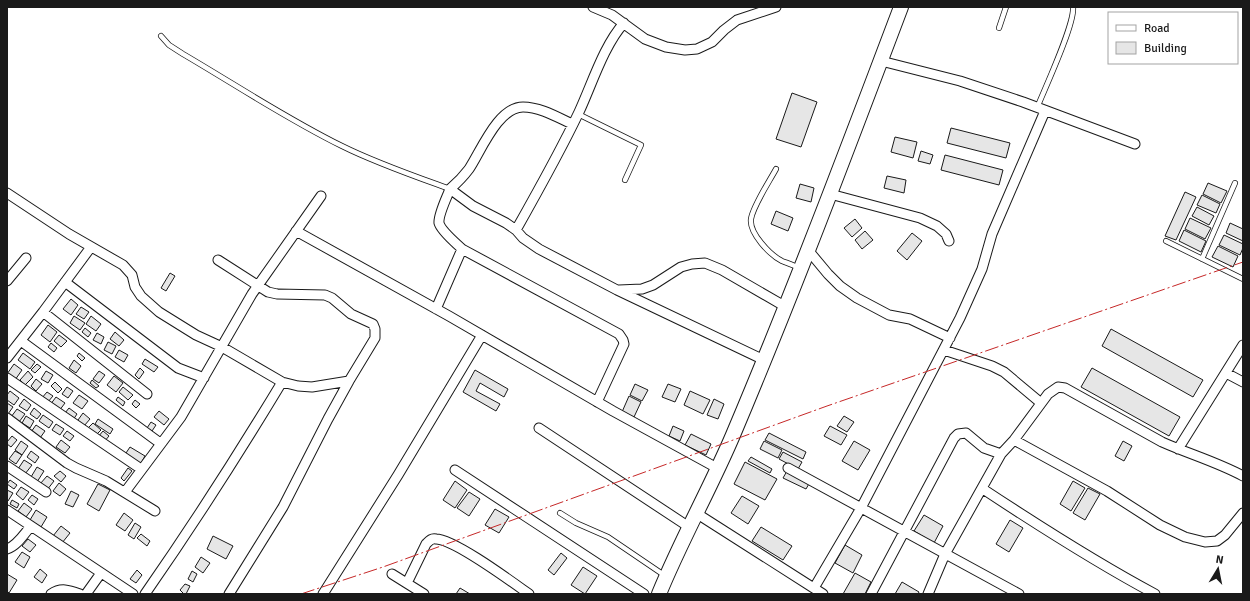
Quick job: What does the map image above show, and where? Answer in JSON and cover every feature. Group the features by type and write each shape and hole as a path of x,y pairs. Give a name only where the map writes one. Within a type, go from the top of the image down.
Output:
{"main road":[{"path":"659,594 666,576 732,437 802,269 901,7"}],"street":[{"path":"593,7 612,15 624,22 638,34 655,43 666,47 685,50 697,49 712,42 737,20 760,10 776,7"},
{"path":"516,230 560,151 606,52 617,30 624,22"},
{"path":"881,61 960,81 1135,144"},
{"path":"572,124 554,115 535,109 522,107 503,116 469,168 459,181 450,189 439,219 439,224 452,240 462,249 619,334 624,344 597,402"},
{"path":"814,588 861,508 950,338 982,269 992,234 1041,109"},
{"path":"450,189 472,206 506,222 523,238 538,249 618,290 764,360"},
{"path":"7,193 91,247 123,265 132,275 135,287 141,296 159,312 196,335 222,346 282,382 298,386 312,387 349,381"},
{"path":"830,194 920,218 937,226 946,234 949,241"},
{"path":"125,492 160,443 181,417 258,286 321,196"},
{"path":"296,231 482,335 597,402 717,468"},
{"path":"7,358 91,247"},
{"path":"436,309 462,249"},
{"path":"808,250 840,286 856,298 889,315 910,319 950,338"},
{"path":"7,280 26,258"},
{"path":"218,260 268,292 277,294 325,295 332,298 351,314 373,324 375,329 375,338 349,381 282,507 230,594"},
{"path":"618,290 642,289 653,285 681,267 705,263 722,270 786,307"},
{"path":"65,282 178,368 204,378"},
{"path":"43,312 147,394"},
{"path":"323,594 398,475 482,335"},
{"path":"21,341 160,443"},
{"path":"1178,449 1243,345"},
{"path":"944,350 992,366 1004,372 1041,403"},
{"path":"1226,373 1243,382"},
{"path":"7,378 141,469"},
{"path":"145,594 239,454 282,382"},
{"path":"928,594 945,554 983,489 1001,454 1014,440 1041,403 1053,389 1058,387 1065,388 1178,449 1203,458 1243,476"},
{"path":"7,418 67,463 106,481 155,511"},
{"path":"538,428 689,527"},
{"path":"871,594 954,438 958,434 966,433 984,448 1001,454"},
{"path":"1014,440 1107,491 1160,525 1185,538 1205,542 1217,541 1225,535 1243,513"},
{"path":"7,466 46,492"},
{"path":"788,468 1018,594"},
{"path":"455,470 644,594"},
{"path":"983,489 1037,525 1124,578 1154,594"},
{"path":"7,510 133,594"},
{"path":"696,512 823,594"},
{"path":"7,549 12,548 31,526"},
{"path":"407,583 426,544 429,540 436,538 444,540 457,547 529,594"},
{"path":"86,594 101,573"},
{"path":"392,574 424,594"},
{"path":"51,594 59,589 68,589 80,594"}],"lane":[{"path":"999,28 1006,7"},
{"path":"1041,109 1073,16 1073,7"},
{"path":"161,36 169,45 183,54 337,143 363,156 450,189"},
{"path":"578,114 641,145 625,180"},
{"path":"776,169 754,211 751,221 753,229 757,238 780,260 802,269"},
{"path":"1202,259 1235,182"},
{"path":"1166,241 1243,279"},
{"path":"560,513 576,523 608,537 666,576"}],"building":[{"path":"792,93 817,102 801,147 776,139"},
{"path":"951,128 1010,143 1006,158 947,143"},
{"path":"895,137 917,142 913,158 891,152"},
{"path":"921,151 933,155 930,164 918,161"},
{"path":"945,155 1003,170 999,185 941,170"},
{"path":"887,176 906,180 904,193 884,188"},
{"path":"1208,183 1227,191 1221,203 1203,194"},
{"path":"800,184 814,188 811,202 796,198"},
{"path":"1185,192 1196,197 1176,240 1165,236"},
{"path":"1202,195 1220,204 1216,213 1197,205"},
{"path":"1197,207 1214,216 1209,225 1192,216"},
{"path":"776,211 793,218 788,231 771,224"},
{"path":"1190,218 1211,228 1205,239 1185,229"},
{"path":"855,219 862,228 852,237 844,228"},
{"path":"1230,223 1243,229 1243,241 1226,233"},
{"path":"1184,230 1206,241 1201,252 1179,241"},
{"path":"865,231 873,240 862,249 855,240"},
{"path":"912,233 922,241 907,260 897,251"},
{"path":"1224,235 1243,244 1240,255 1219,245"},
{"path":"1218,246 1238,256 1233,267 1212,257"},
{"path":"170,273 175,276 166,291 161,288"},
{"path":"71,299 78,305 71,315 63,309"},
{"path":"81,307 89,312 84,319 76,314"},
{"path":"74,316 85,323 80,330 70,323"},
{"path":"91,316 101,324 96,331 86,324"},
{"path":"48,325 57,332 50,342 41,335"},
{"path":"85,328 91,333 88,337 82,332"},
{"path":"1111,329 1203,380 1193,397 1102,346"},
{"path":"115,332 124,340 119,346 110,339"},
{"path":"97,333 104,337 101,344 93,340"},
{"path":"59,335 67,341 61,347 54,341"},
{"path":"108,342 116,346 112,354 104,350"},
{"path":"51,343 57,348 54,352 48,347"},
{"path":"119,350 128,355 124,362 115,357"},
{"path":"23,353 35,362 30,369 18,360"},
{"path":"79,353 85,358 82,361 77,356"},
{"path":"145,359 158,367 154,372 142,364"},
{"path":"74,360 81,366 76,373 69,368"},
{"path":"14,364 22,370 15,380 7,374"},
{"path":"37,364 41,367 35,373 31,370"},
{"path":"140,368 144,372 139,379 135,375"},
{"path":"1092,368 1180,417 1169,436 1081,387"},
{"path":"475,370 508,389 504,397 480,383 476,391 500,404 496,411 463,392"},
{"path":"28,371 33,377 25,385 20,380"},
{"path":"46,371 53,375 48,383 41,379"},
{"path":"99,371 105,375 99,383 93,379"},
{"path":"114,376 123,383 116,392 107,385"},
{"path":"36,379 42,384 36,391 31,386"},
{"path":"92,380 99,386 96,388 90,383"},
{"path":"55,382 62,389 58,393 51,386"},
{"path":"635,384 648,390 642,401 630,395"},
{"path":"668,384 681,389 675,402 662,397"},
{"path":"67,387 73,391 68,398 62,394"},
{"path":"123,387 133,395 128,400 119,392"},
{"path":"10,391 19,398 14,405 7,400 7,395"},
{"path":"690,391 710,400 703,414 684,405"},
{"path":"47,392 53,396 47,403 41,399"},
{"path":"79,395 88,401 82,409 73,403"},
{"path":"629,396 641,402 634,417 622,412"},
{"path":"56,397 65,403 59,411 50,405"},
{"path":"118,397 125,402 123,406 116,400"},
{"path":"24,399 31,405 27,411 19,406"},
{"path":"714,399 724,404 718,419 707,415"},
{"path":"135,400 140,404 136,408 132,404"},
{"path":"7,403 13,407 8,414 7,414"},
{"path":"34,408 41,414 37,419 30,414"},
{"path":"69,408 77,414 73,420 65,413"},
{"path":"17,409 25,414 19,422 11,417"},
{"path":"159,411 169,419 164,425 154,417"},
{"path":"83,413 90,419 84,426 78,420"},
{"path":"43,415 53,422 49,428 39,421"},
{"path":"26,416 34,421 30,428 22,423"},
{"path":"844,416 854,422 847,432 837,426"},
{"path":"98,419 113,429 110,434 95,424"},
{"path":"151,422 156,425 152,431 147,428"},
{"path":"93,423 101,430 94,437 87,429"},
{"path":"56,424 64,429 60,435 52,430"},
{"path":"36,425 45,431 40,438 31,432"},
{"path":"673,426 684,431 680,441 669,436"},
{"path":"830,426 847,435 841,445 824,436"},
{"path":"67,431 74,436 70,441 63,436"},
{"path":"103,431 109,436 104,442 98,437"},
{"path":"769,433 806,452 803,459 765,440"},
{"path":"691,434 711,444 706,455 685,445"},
{"path":"12,436 17,440 11,447 7,444 7,442"},
{"path":"61,440 70,447 65,453 56,447"},
{"path":"21,441 28,446 22,455 15,450"},
{"path":"764,441 782,450 778,458 760,449"},
{"path":"854,441 870,450 858,470 842,461"},
{"path":"1123,441 1132,446 1124,461 1115,456"},
{"path":"130,447 145,456 140,465 124,456"},
{"path":"15,451 22,455 16,464 9,459"},
{"path":"31,451 39,457 35,463 27,457"},
{"path":"783,452 802,462 798,469 779,459"},
{"path":"751,457 772,469 770,473 748,461"},
{"path":"24,460 32,465 25,474 18,469"},
{"path":"745,462 777,479 765,500 734,484"},
{"path":"37,467 44,471 37,482 31,477"},
{"path":"128,468 132,471 124,481 121,478"},
{"path":"60,471 66,476 61,482 54,476"},
{"path":"787,471 810,482 806,489 783,478"},
{"path":"47,476 54,481 47,490 40,484"},
{"path":"10,480 17,485 14,489 7,484"},
{"path":"455,481 467,490 455,508 443,500"},
{"path":"1073,481 1085,488 1071,511 1060,504"},
{"path":"59,483 66,489 60,496 53,491"},
{"path":"98,484 110,490 99,511 87,504"},
{"path":"21,487 29,492 23,500 16,494"},
{"path":"1088,488 1100,494 1085,520 1073,513"},
{"path":"7,490 13,493 8,501 7,501"},
{"path":"71,491 79,495 73,507 65,504"},
{"path":"469,492 480,499 469,516 457,508"},
{"path":"32,495 38,499 34,505 28,500"},
{"path":"742,496 759,506 748,524 731,513"},
{"path":"12,500 19,504 17,508 10,504"},
{"path":"24,503 32,509 26,517 18,511"},
{"path":"495,509 509,517 499,533 485,525"},
{"path":"36,510 47,517 41,527 30,520"},
{"path":"124,513 133,520 125,531 116,525"},
{"path":"924,515 943,526 934,543 914,531"},
{"path":"1010,520 1023,528 1009,552 996,544"},
{"path":"135,523 141,527 134,539 128,535"},
{"path":"61,526 70,533 62,543 53,536"},
{"path":"761,527 792,546 783,560 752,541"},
{"path":"141,534 150,541 147,546 137,538"},
{"path":"213,536 233,546 226,559 207,549"},
{"path":"28,539 36,545 30,552 22,546"},
{"path":"845,545 862,555 853,573 835,563"},
{"path":"22,552 30,557 24,568 15,562"},
{"path":"561,553 567,558 554,575 548,570"},
{"path":"201,557 210,563 203,573 195,567"},
{"path":"583,567 597,576 585,594 571,585"},
{"path":"40,569 47,575 42,583 34,577"},
{"path":"137,570 142,575 136,583 130,579"},
{"path":"192,571 197,574 193,582 188,579"},
{"path":"855,573 871,582 865,594 843,594"},
{"path":"7,574 17,580 9,593 7,591"},
{"path":"902,582 919,592 918,594 895,594"},
{"path":"185,584 190,586 186,594 184,594 180,590"},
{"path":"460,588 470,594 456,594"}],"power":[{"path":"301,594 383,567 827,406 1243,262"}]}
